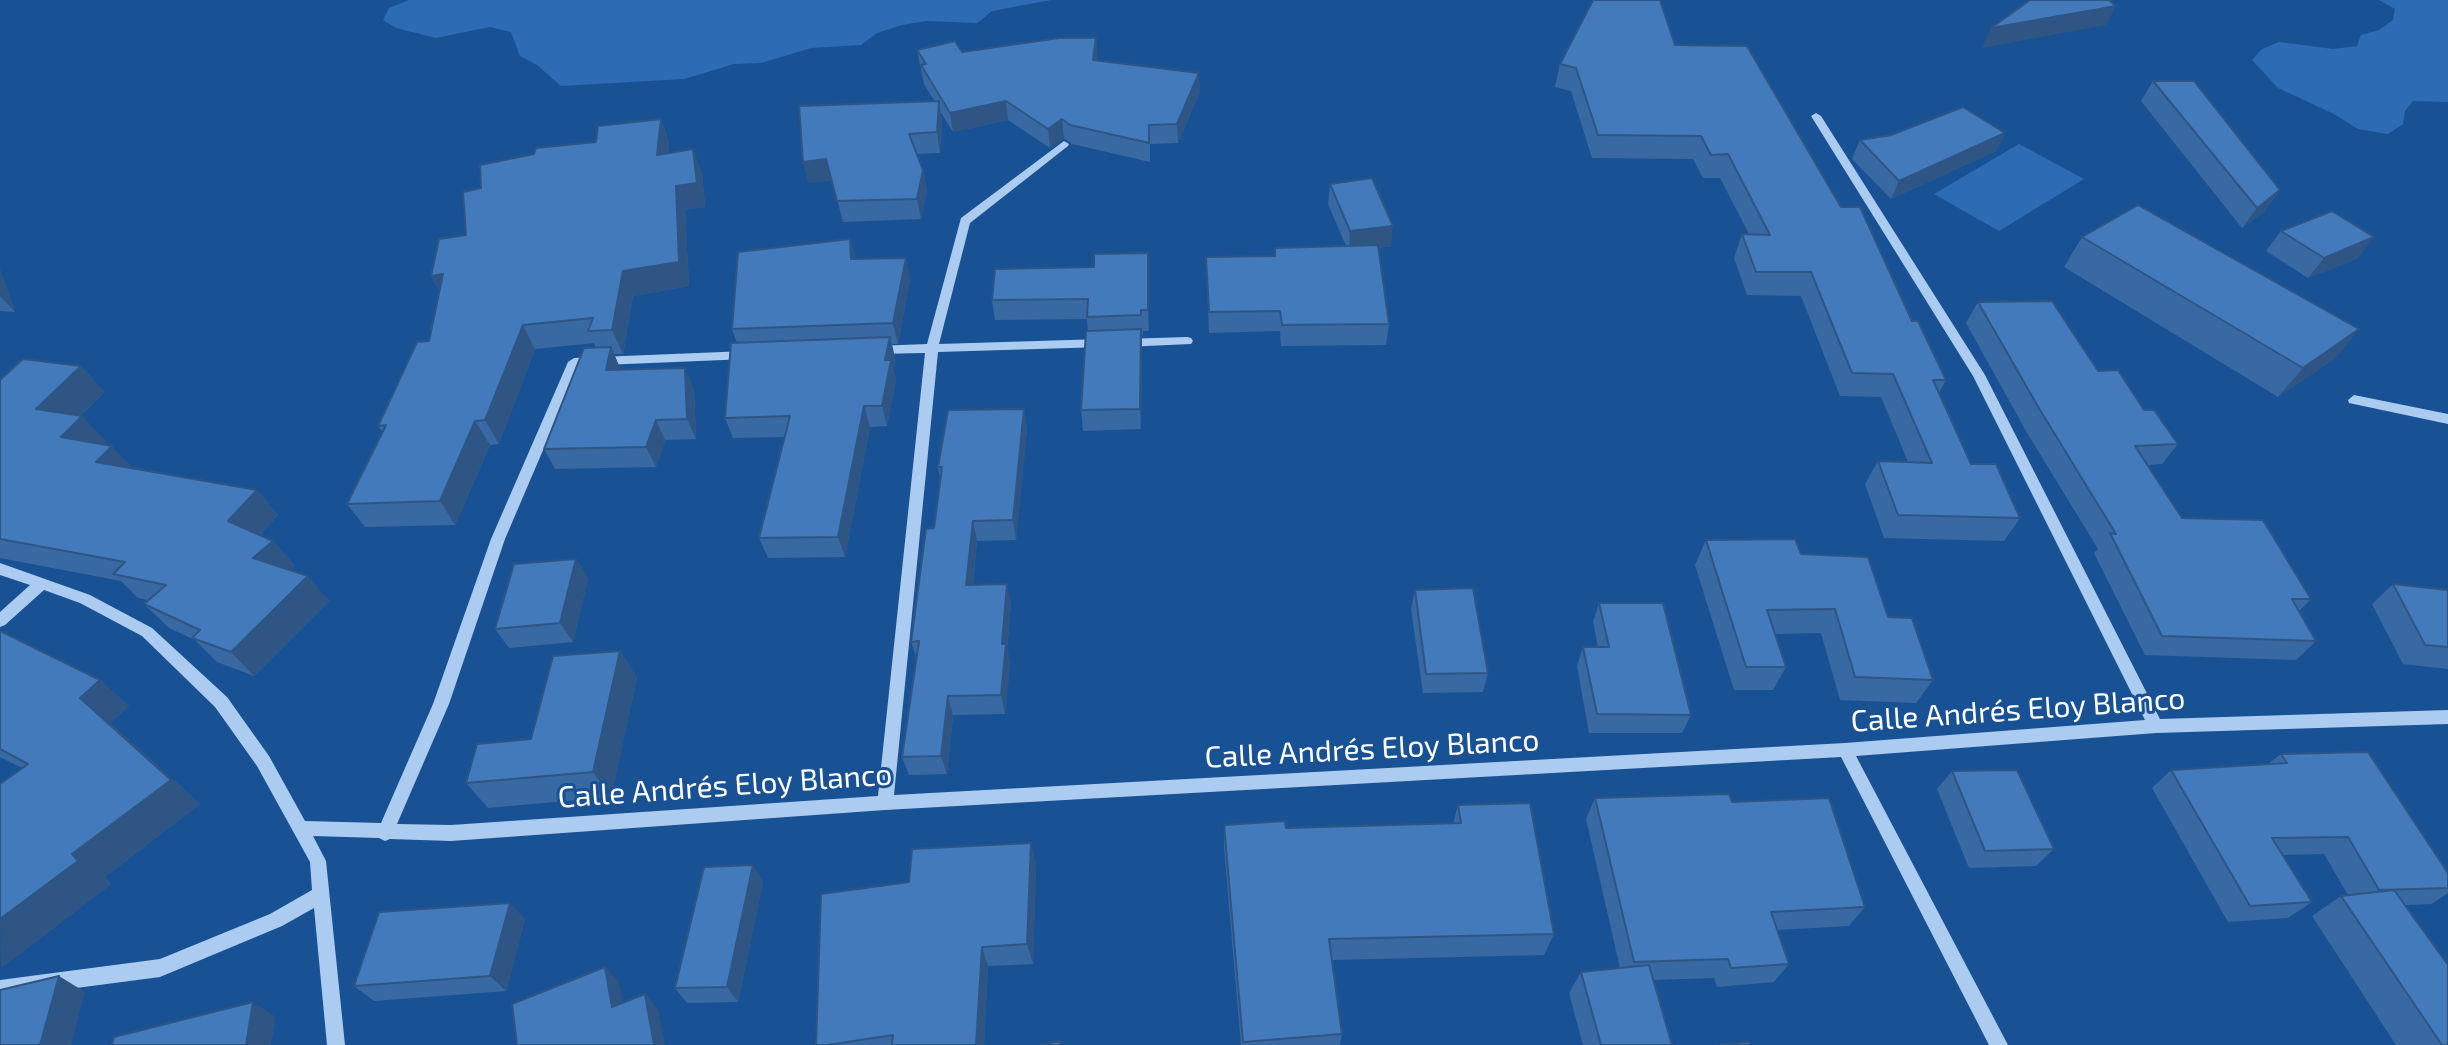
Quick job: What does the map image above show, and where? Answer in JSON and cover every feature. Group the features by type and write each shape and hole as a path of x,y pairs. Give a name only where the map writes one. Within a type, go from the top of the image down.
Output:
{"street":[{"path":"1816,116 1979,375 2156,726"},
{"path":"885,803 932,348 965,221 1064,144"},
{"path":"854,351 1187,341"},
{"path":"385,833 441,704 498,539 574,362 761,355"},
{"path":"2354,400 2448,419"},
{"path":"0,569 85,599 147,632 221,702 263,761 318,861 336,1045"},
{"path":"0,621 42,583"},
{"name":"Calle Andrés Eloy Blanco","path":"299,828 451,833 885,803 1845,750 2156,726 2448,717"},
{"path":"1845,750 1999,1045"},
{"path":"0,989 160,968 276,920 320,895"}],"shaded area":[{"path":"409,0 1051,0 992,11 977,23 926,21 902,25 877,33 861,45 811,48 761,63 734,64 684,79 561,86 537,65 520,56 511,32 490,27 436,38 396,28 383,20 389,8"},
{"path":"2379,0 2448,0 2448,102 2413,101 2405,111 2403,124 2388,134 2358,129 2334,114 2278,88 2252,60 2262,49 2279,42 2333,49 2357,46 2361,35 2379,30 2393,20 2395,9"},
{"path":"2019,144 2084,179 1999,231 1934,194"}],"building":[{"path":"1593,0 1660,0 1675,45 1747,46 1841,207 1860,207 1912,321 1918,321 1946,380 1933,380 1971,464 1996,464 2020,518 1898,515 1878,461 1932,463 1893,374 1852,373 1811,272 1756,272 1742,234 1770,235 1728,154 1711,155 1701,136 1598,135 1576,68 1560,64"},
{"path":"2030,0 2109,0 2116,6 1991,28"},
{"path":"1059,38 1096,38 1093,60 1199,73 1177,124 1149,125 1149,143 1070,125 1062,119 1048,129 1006,101 950,113 921,65 926,64 917,50 955,41 962,52"},
{"path":"2153,81 2194,81 2280,190 2257,208"},
{"path":"939,101 937,132 909,134 923,170 917,199 837,201 826,159 803,162 799,106"},
{"path":"1963,107 2005,133 1899,181 1860,140 1891,135"},
{"path":"661,119 657,155 693,149 697,183 676,186 679,262 623,271 612,330 588,331 593,318 523,325 485,420 475,421 440,501 347,504 386,425 378,426 417,342 429,341 443,274 431,276 439,239 466,235 463,192 481,188 480,165 534,154 536,148 596,142 598,126"},
{"path":"1372,178 1393,226 1350,231 1330,184"},
{"path":"2138,205 2359,329 2303,368 2082,237"},
{"path":"2332,211 2374,237 2324,258 2281,231"},
{"path":"850,239 851,259 906,258 893,323 732,329 738,252"},
{"path":"1378,245 1389,324 1282,325 1280,311 1209,312 1206,257 1275,256 1275,248"},
{"path":"1148,253 1148,310 1141,310 1141,315 1087,317 1088,299 992,300 995,269 1094,267 1094,254"},
{"path":"2052,301 2098,371 2118,370 2144,410 2154,410 2178,444 2135,446 2182,518 2263,520 2311,599 2292,599 2316,641 2162,636 2110,533 2116,534 1978,302"},
{"path":"1141,329 1140,409 1081,410 1086,331"},
{"path":"890,337 885,360 891,360 882,406 864,406 838,537 759,538 790,416 725,418 731,343"},
{"path":"611,347 606,370 685,368 687,419 656,420 646,447 544,449 584,348"},
{"path":"23,359 81,366 36,409 82,416 61,437 112,446 96,462 257,490 228,521 273,541 253,558 308,576 231,652 192,638 200,630 144,604 166,585 113,574 125,562 0,539 0,380"},
{"path":"1024,409 1013,520 973,521 966,585 1007,584 1001,695 948,696 941,756 902,757 919,641 911,642 926,529 934,528 942,467 938,467 948,410"},
{"path":"1795,539 1801,554 1868,557 1888,617 1912,618 1933,680 1855,677 1835,609 1767,610 1786,667 1746,667 1706,540"},
{"path":"576,559 560,623 495,629 514,564"},
{"path":"2393,584 2448,590 2448,647 2425,645"},
{"path":"1473,588 1488,673 1426,674 1415,590"},
{"path":"1599,603 1663,603 1691,715 1597,714 1583,647 1609,647"},
{"path":"0,631 100,680 80,698 171,780 72,854 78,861 0,919 0,784 28,764 0,749"},
{"path":"620,651 593,772 466,783 477,744 531,739 553,656"},
{"path":"2368,752 2448,873 2448,888 2379,890 2348,837 2272,838 2312,902 2250,906 2171,770 2287,763 2281,754"},
{"path":"2017,770 2054,849 1985,851 1952,771"},
{"path":"1729,794 1732,802 1829,798 1865,907 1771,912 1789,964 1731,968 1728,959 1634,962 1595,798"},
{"path":"1530,803 1554,934 1329,939 1342,1034 1243,1042 1224,825 1285,821 1286,828 1461,823 1458,805"},
{"path":"1031,843 1027,944 982,947 976,1045 892,1045 893,1035 816,1045 821,894 909,882 912,849"},
{"path":"753,865 727,987 675,988 704,867"},
{"path":"2394,890 2448,965 2448,1045 2442,1045 2341,896"},
{"path":"510,903 490,976 354,986 379,912"},
{"path":"1649,965 1672,1045 1601,1045 1581,972"},
{"path":"605,967 612,1007 645,994 654,1045 517,1045 512,1004"},
{"path":"59,976 40,1045 0,1045 0,990"},
{"path":"253,1002 246,1045 112,1045 114,1037"},
{"path":"1749,1042 1750,1045 1718,1045"}]}
